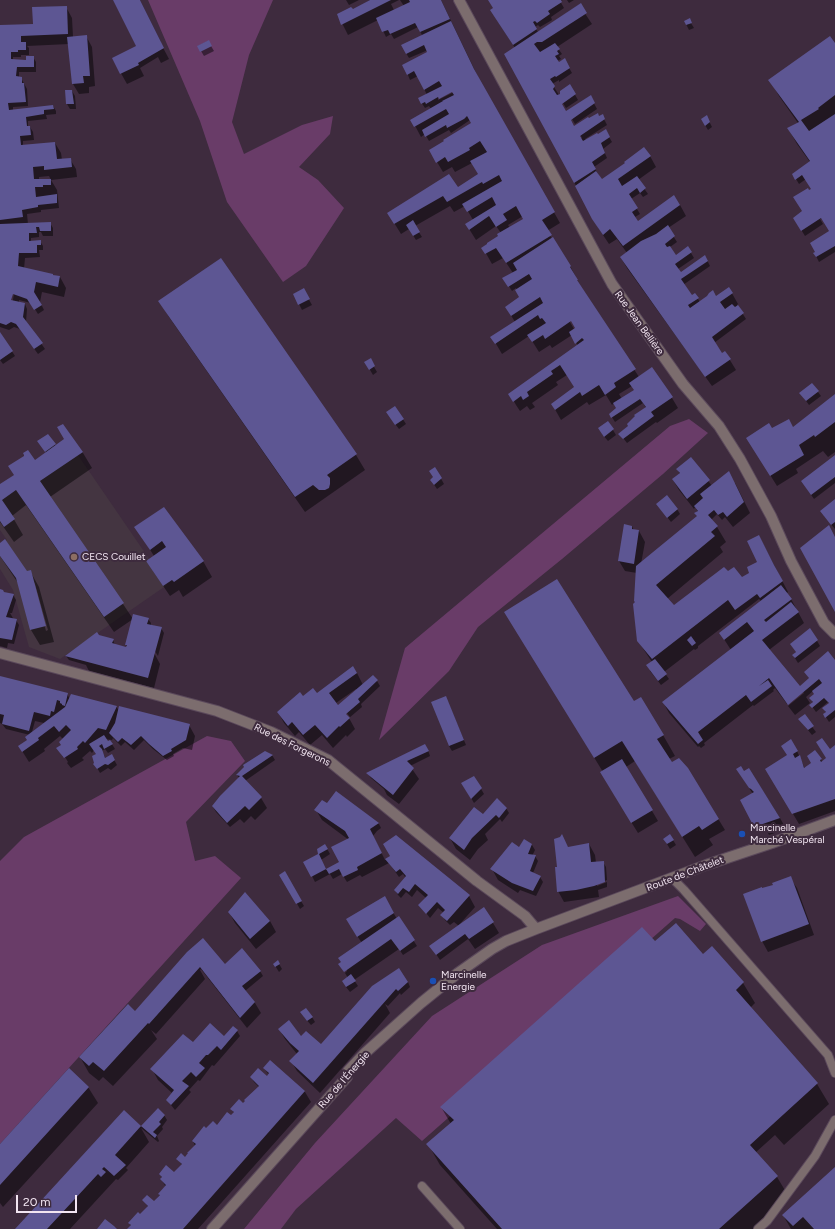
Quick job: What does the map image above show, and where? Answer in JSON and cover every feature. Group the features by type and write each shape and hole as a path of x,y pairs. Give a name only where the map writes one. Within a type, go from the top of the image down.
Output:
{"street":[{"name":"Rue Jean Bellière","path":"459,0 612,284 683,384 720,426 771,516 791,561 824,623 835,634"},
{"name":"Rue des Forgerons","path":"0,653 216,711 271,732 328,760 478,881 526,916 536,929"},
{"name":"Route de Châtelet","path":"536,929 672,878 835,820"},
{"name":"Rue de l'Énergie","path":"212,1229 347,1078 348,1072 385,1034 431,994 472,963 506,941 536,929"}],"lane":[{"path":"672,878 828,1055 835,1073"},
{"path":"758,1229 767,1221 816,1156 835,1120"},
{"path":"422,1186 460,1229"}],"shaded area":[{"path":"148,0 273,0 249,55 232,122 244,154 302,125 333,116 330,134 299,167 318,180 344,208 306,266 283,282 227,202 200,121"},
{"path":"689,419 708,433 663,474 478,627 449,671 379,740 405,648 670,426"},
{"name":"CECS Couillet","path":"67,439 167,585 60,659 29,647 13,590 0,569 0,545 7,540 0,530 0,485"},
{"path":"207,736 231,741 245,761 186,822 195,861 215,856 241,878 0,1144 0,861 24,837"},
{"path":"678,896 706,924 700,931 680,919 675,918 422,1141 396,1118 296,1209 281,1229 244,1229 315,1143 432,1016 542,945"}],"building":[{"path":"113,0 140,0 164,48 138,63 139,65 120,74 112,58 136,46"},
{"path":"370,0 391,0 341,25 337,14 351,7 353,9"},
{"path":"409,0 441,0 450,19 420,32 415,23 390,34 388,30 382,32 376,18 410,2"},
{"path":"488,0 561,0 562,2 548,11 550,14 537,23 535,21 533,22 537,29 513,45 490,10 493,8"},
{"path":"581,3 587,13 542,42 537,42 534,44 540,52 555,43 560,49 557,51 559,54 555,56 559,62 565,58 570,68 550,79 555,86 553,89 557,95 570,84 576,94 562,104 566,111 591,95 595,103 571,120 574,126 588,117 589,118 598,113 599,116 603,114 605,119 580,136 583,141 606,129 610,137 601,143 605,153 592,162 596,169 574,183 504,54"},
{"path":"67,6 68,34 21,36 21,42 26,42 26,50 11,52 11,59 26,60 26,56 34,56 34,67 17,67 16,76 22,77 26,102 8,103 9,110 53,105 54,109 44,110 44,114 26,117 27,126 30,126 31,135 20,136 21,145 55,142 57,159 71,158 72,167 44,170 44,166 33,167 34,179 51,179 51,185 35,187 36,197 57,194 57,203 38,205 38,207 22,210 23,217 0,220 0,25 33,24 32,7"},
{"path":"690,18 692,23 686,25 684,21"},
{"path":"451,21 474,69 555,212 542,220 552,235 506,263 496,248 485,254 481,248 498,236 497,234 523,219 516,206 503,214 507,220 496,227 489,216 469,230 465,224 496,205 492,197 467,212 462,204 502,181 499,175 483,184 482,182 447,202 443,196 394,224 387,213 449,174 458,187 478,174 470,161 487,152 480,141 469,148 470,150 448,162 445,157 436,163 429,150 471,123 467,116 447,128 446,125 425,137 422,130 449,114 446,109 414,127 410,120 454,95 452,92 439,99 438,97 426,104 425,102 421,104 418,98 442,86 439,81 424,90 414,71 407,75 402,65 427,52 424,45 406,54 401,45"},
{"path":"87,35 90,76 83,76 84,83 72,84 67,37"},
{"path":"830,36 835,43 835,95 818,108 819,109 801,120 809,131 835,114 835,246 816,257 810,243 829,231 821,218 801,231 793,218 802,211 793,197 808,188 809,190 811,189 802,175 795,180 792,174 810,161 787,128 799,122 768,80"},
{"path":"209,40 212,46 200,52 197,46"},
{"path":"65,90 72,90 74,104 66,104"},
{"path":"707,115 710,122 705,126 701,119"},
{"path":"644,147 651,156 618,179 622,186 637,176 646,188 640,193 637,188 629,194 638,208 632,212 638,221 674,195 680,205 623,246 610,229 603,235 592,219 575,186 596,171 602,179 625,163 624,162"},
{"path":"413,220 420,232 413,236 406,225"},
{"path":"51,222 51,231 40,231 39,227 36,227 37,233 29,233 29,241 41,240 41,245 37,245 37,253 19,253 18,266 60,276 58,287 36,282 34,292 42,305 34,310 27,299 13,294 11,300 25,303 23,317 43,343 34,349 16,324 11,322 6,325 0,323 0,224"},
{"path":"668,225 675,236 665,244 667,247 670,246 676,255 688,246 692,252 675,264 681,272 705,255 708,261 681,279 692,295 695,293 699,298 688,305 690,308 713,290 716,296 729,287 733,293 720,302 725,309 732,304 735,307 738,305 744,313 712,337 722,353 725,351 731,359 705,377 620,257 641,241 656,234"},
{"path":"553,237 571,266 570,267 577,280 636,369 614,383 616,387 605,395 599,385 582,396 580,392 555,410 551,404 574,387 560,365 551,371 553,374 527,392 529,396 523,400 521,396 513,402 508,394 584,340 582,338 575,344 569,332 575,328 571,321 545,339 543,335 532,342 527,335 546,323 542,318 540,319 538,315 495,344 490,337 543,303 540,297 511,316 505,307 519,297 515,290 532,279 529,274 508,287 502,278 517,270 513,263"},
{"path":"221,258 357,454 327,475 330,478 330,484 329,488 325,490 319,490 313,485 295,497 158,301"},
{"path":"304,288 310,299 298,305 293,294"},
{"path":"0,332 13,351 0,360"},
{"path":"371,358 375,366 369,370 364,362"},
{"path":"652,367 673,397 651,412 654,416 623,439 618,434 628,426 627,424 635,416 634,415 646,407 640,399 611,418 609,414 616,408 613,403 634,390 629,383"},
{"path":"812,383 819,391 806,401 799,393"},
{"path":"835,394 835,422 815,437 814,435 799,445 804,455 770,476 746,438 769,423 772,428 789,419 793,427"},
{"path":"395,406 404,419 395,425 386,412"},
{"path":"608,421 614,429 604,437 598,428"},
{"path":"63,424 83,452 40,481 124,603 104,617 16,490 2,500 15,519 4,527 0,521 0,484 14,475 8,466 24,456 23,453 28,450 35,460 64,439 57,427"},
{"path":"48,434 56,444 45,452 37,441"},
{"path":"835,455 835,477 811,495 801,481"},
{"path":"691,457 710,480 687,499 672,479 680,473 676,469"},
{"path":"435,467 442,478 434,485 430,480 433,477 429,471"},
{"path":"729,471 744,502 727,517 723,512 718,515 714,510 708,515 718,526 711,532 715,536 656,585 674,605 724,567 728,571 734,567 742,577 749,573 747,567 757,562 747,541 759,535 783,581 760,598 757,594 735,610 728,600 652,659 637,641 633,604 635,602 636,566 697,516 694,513 698,511 694,506 703,498 700,494"},
{"path":"667,495 678,509 667,518 656,504"},
{"path":"835,499 835,522 831,525 820,511"},
{"path":"164,507 204,561 174,582 172,580 163,586 146,561 166,547 162,541 150,550 134,527"},
{"path":"624,524 632,526 632,529 639,530 634,564 618,561"},
{"path":"829,525 835,537 835,612 800,548"},
{"path":"5,539 27,571 31,570 46,626 30,630 16,578 0,556 0,543"},
{"path":"557,579 634,701 641,697 664,735 657,739 672,762 679,758 688,768 719,819 702,830 699,826 682,837 622,741 594,758 504,612"},
{"path":"781,585 792,599 764,620 766,622 791,602 799,612 762,640 800,686 809,678 804,672 828,651 835,660 835,710 825,718 823,714 826,712 822,708 829,703 824,698 812,708 809,705 813,702 809,698 814,694 812,691 822,683 819,679 788,705 769,678 759,686 768,680 772,686 751,702 746,695 698,732 703,740 698,744 662,702 754,631 747,622 724,640 719,633"},
{"path":"0,589 4,592 14,594 6,617 17,619 12,640 0,638"},
{"path":"133,614 149,618 147,624 162,627 148,678 65,656 97,632 99,635 114,639 112,643 126,647 127,645 125,645"},
{"path":"810,628 818,640 795,658 792,655 796,652 790,644"},
{"path":"691,636 696,643 692,646 687,640"},
{"path":"655,659 667,674 658,681 646,665"},
{"path":"353,666 357,673 329,693 338,705 373,675 378,680 358,699 360,702 346,714 350,718 327,738 315,725 303,735 292,722 288,726 277,712 300,692 303,696 313,688 317,693"},
{"path":"0,676 68,693 65,706 57,700 54,712 51,711 50,716 34,712 29,731 2,724 4,715 0,714"},
{"path":"71,694 117,706 106,730 98,728 85,743 83,741 77,747 78,749 64,758 56,748 61,745 59,742 71,730 66,725 59,732 54,726 38,738 39,740 22,752 18,746 27,740 25,737 65,707"},
{"path":"446,696 464,740 449,746 431,702"},
{"path":"119,706 190,724 186,740 163,756 141,736 131,745 122,738 118,742 109,733 115,723"},
{"path":"805,714 814,726 808,730 798,719"},
{"path":"104,735 108,741 110,740 113,744 104,749 102,744 99,746 102,749 105,758 112,754 115,760 108,765 105,764 97,769 93,764 92,756 96,754 89,744"},
{"path":"822,738 830,749 835,745 835,799 792,814 765,769 787,755 781,746 791,739 798,751 793,754 795,758 800,755 804,768 811,763 807,756 815,750 822,759 820,760 821,762 826,758 816,742"},
{"path":"425,744 429,751 407,761 414,768 393,795 366,773"},
{"path":"265,751 273,755 242,776 262,797 249,810 245,806 227,823 212,806 240,776 236,775 244,767 243,765"},
{"path":"622,759 653,810 631,823 600,772"},
{"path":"741,766 744,771 749,768 780,818 754,827 740,800 754,792 749,788 736,769"},
{"path":"474,776 482,788 471,799 461,783"},
{"path":"336,791 379,823 370,829 382,853 357,867 358,870 343,877 339,869 329,874 326,869 339,862 331,847 349,838 345,831 314,810 322,800 327,803"},
{"path":"497,798 507,808 499,818 496,815 472,838 464,850 449,838 474,807 483,814"},
{"path":"562,834 568,847 589,843 591,862 604,861 605,882 576,890 557,892 555,867 557,867 554,839 560,837"},
{"path":"670,834 674,840 667,844 663,839"},
{"path":"396,835 470,895 447,921 440,915 445,910 437,902 426,914 418,905 428,895 415,884 409,892 403,888 398,894 394,890 406,876 400,869 396,872 385,859 390,856 383,844"},
{"path":"524,839 532,844 528,854 536,855 530,871 541,876 533,891 512,883 490,869 512,842 519,847"},
{"path":"325,844 328,849 319,854 326,869 311,877 303,862 318,854 317,849"},
{"path":"285,871 302,901 296,904 279,875"},
{"path":"791,876 809,924 761,942 743,894 762,887 773,885 772,883"},
{"path":"245,892 270,921 250,939 228,912"},
{"path":"385,896 394,913 357,937 346,919"},
{"path":"484,907 494,922 469,939 465,934 436,955 429,946"},
{"path":"399,916 415,940 400,951 391,939 344,972 338,964 341,962 338,958"},
{"path":"676,923 703,954 712,946 744,982 736,990 818,1083 750,1145 778,1176 719,1229 502,1229 426,1144 454,1120 440,1107 642,927 655,941"},
{"path":"203,938 225,964 242,948 261,971 242,986 255,1002 240,1018 200,967 104,1071 93,1062 89,1066 79,1057 128,1004 135,1011 187,952"},
{"path":"278,960 280,964 275,967 273,964"},
{"path":"399,968 408,982 398,991 396,989 313,1083 289,1061 299,1051 278,1029 289,1020 301,1036 306,1031 321,1044 372,986"},
{"path":"351,974 356,981 346,987 342,981"},
{"path":"306,1008 313,1017 307,1021 300,1012"},
{"path":"210,1023 224,1036 233,1026 238,1030 221,1050 217,1046 208,1055 206,1055 199,1063 205,1068 196,1077 191,1072 182,1081 189,1086 171,1105 166,1100 174,1090 150,1069 183,1034 193,1042"},
{"path":"270,1060 305,1091 183,1229 127,1229 131,1225 128,1223 138,1212 140,1214 148,1206 142,1200 147,1195 154,1201 160,1195 158,1194 166,1185 160,1179 162,1177 159,1174 166,1165 174,1172 182,1164 176,1159 181,1153 185,1157 196,1144 192,1141 204,1126 206,1128 213,1121 217,1125 227,1112 231,1115 234,1112 230,1109 239,1099 243,1103 245,1101 244,1100 259,1086 250,1077 258,1068 267,1076 269,1073 263,1068"},
{"path":"69,1068 89,1087 0,1185 0,1144"},
{"path":"158,1108 165,1115 159,1122 161,1124 153,1132 157,1135 155,1138 141,1126"},
{"path":"124,1110 141,1126 115,1155 126,1165 114,1176 104,1167 102,1169 106,1172 101,1177 98,1174 47,1229 15,1229"},
{"path":"835,1167 835,1229 814,1229 803,1217 793,1226 782,1215"},
{"path":"105,1219 114,1226 117,1229 97,1229"}],"place":[{"name":"CECS Couillet","path":"74,557"},
{"name":"Marcinelle Marché Vespéral","path":"742,834"},
{"name":"Marcinelle Energie","path":"433,981"}]}
